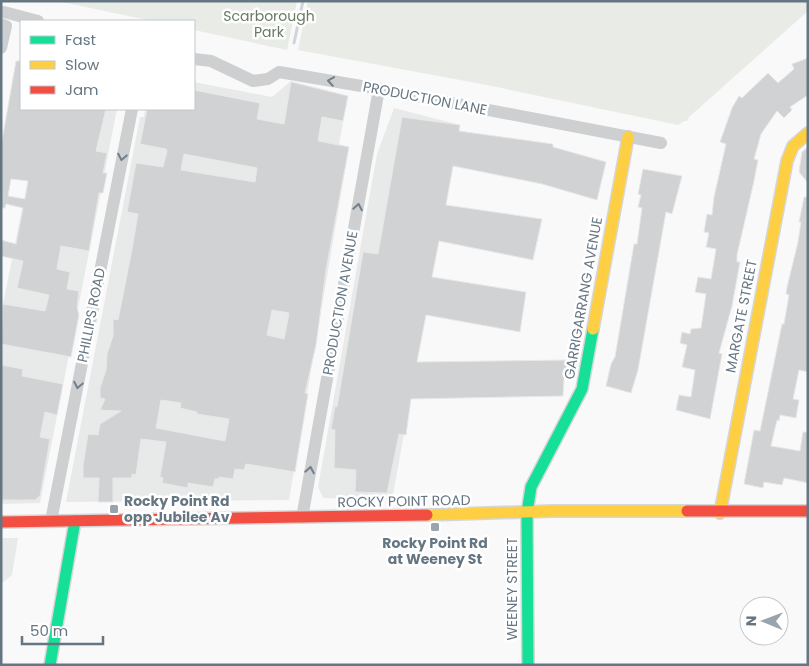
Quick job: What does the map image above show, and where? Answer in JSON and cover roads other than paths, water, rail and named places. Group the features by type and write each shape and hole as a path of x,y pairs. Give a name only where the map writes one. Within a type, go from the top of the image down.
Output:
{"street":[{"path":"4,12 34,20"},
{"path":"1,48 3,25"},
{"name":"PRODUCTION LANE","path":"195,59 211,61 253,81 268,79 279,72 379,88 661,143"},
{"name":"PRODUCTION AVENUE","path":"302,518 379,88"},
{"name":"PHILLIPS ROAD","path":"51,521 132,110"},
{"name":"MARGATE STREET","path":"720,512 787,161 793,146 808,133"},
{"name":"GARRIGARRANG AVENUE","path":"527,513 531,487 582,388 628,137"},
{"name":"ROCKY POINT ROAD","path":"1,522 302,518 600,510 808,511"},
{"name":"WEENEY STREET","path":"527,513 528,665"},
{"path":"50,665 75,521"}],"waterway":[{"path":"294,43 303,1"}],"place":[{"name":"Rocky Point Rd opp Jubilee Av","path":"114,509"},
{"name":"Rocky Point Rd at Weeney St","path":"435,527"}],"park label":[{"name":"Scarborough Park","path":"269,24"}]}
